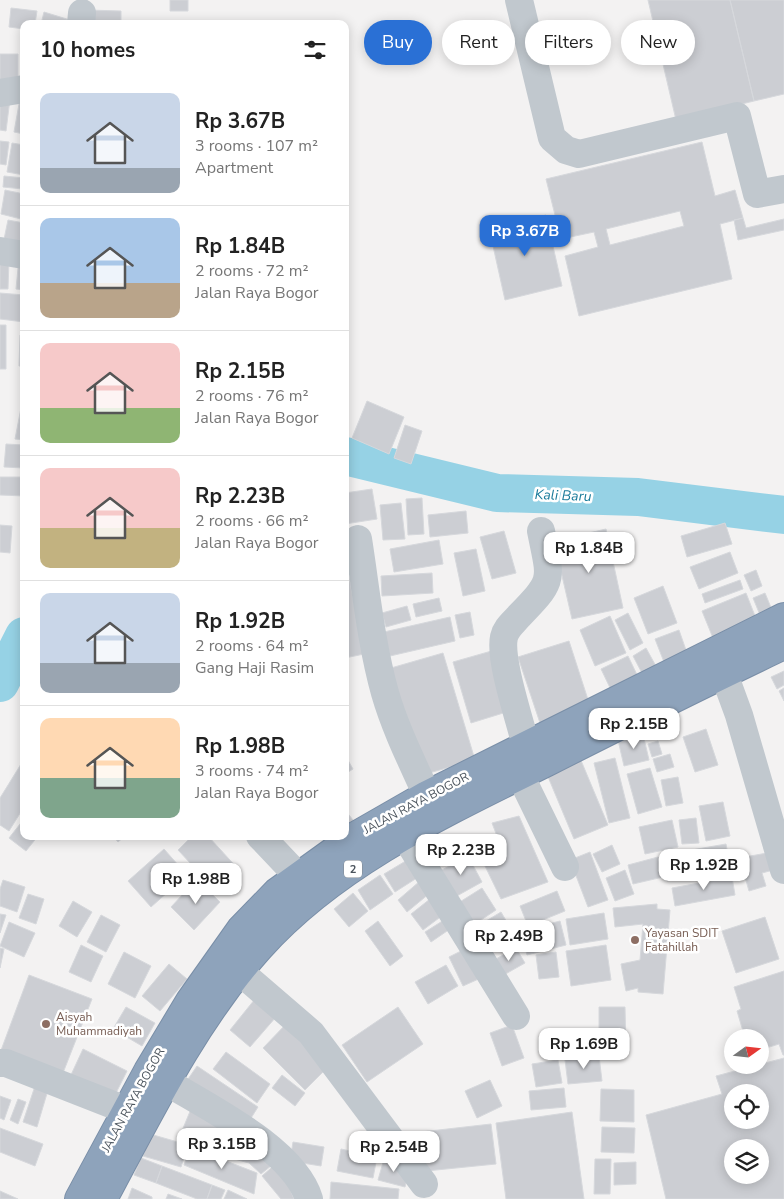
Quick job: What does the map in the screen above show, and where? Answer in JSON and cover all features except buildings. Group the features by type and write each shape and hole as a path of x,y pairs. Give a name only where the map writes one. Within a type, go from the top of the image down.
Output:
{"highway":[{"name":"JALAN RAYA BOGOR","path":"79,1199 126,1110 190,1001 241,929 277,892 352,838 427,795 784,617"},
{"name":"JALAN RAYA BOGOR","path":"103,1199 165,1081 239,971 290,916 349,871 405,836 520,775 784,645"}],"street":[{"path":"519,0 552,138 566,150 578,154 737,116 758,194 784,189"},
{"path":"0,93 20,90"},
{"path":"0,251 20,254"},
{"path":"526,746 504,656 504,639 507,628 542,592 549,580 541,531"},
{"path":"358,539 378,666 397,728 427,795"},
{"path":"724,674 739,715 784,870"},
{"path":"520,775 565,867"},
{"path":"405,836 516,1016"},
{"path":"264,840 298,876"},
{"path":"239,971 311,1033 424,1184"},
{"path":"0,1063 6,1063 126,1110"},
{"path":"165,1081 266,1144 291,1168 306,1189 309,1199"}],"waterway":[{"name":"Kali Baru","path":"349,457 497,493 638,497 784,515"},
{"name":"Kali Baru","path":"0,683 20,644"}],"place":[{"name":"Yayasan SDIT Fatahillah","path":"635,940"},
{"name":"Aisyah Muhammadiyah","path":"46,1024"}]}
